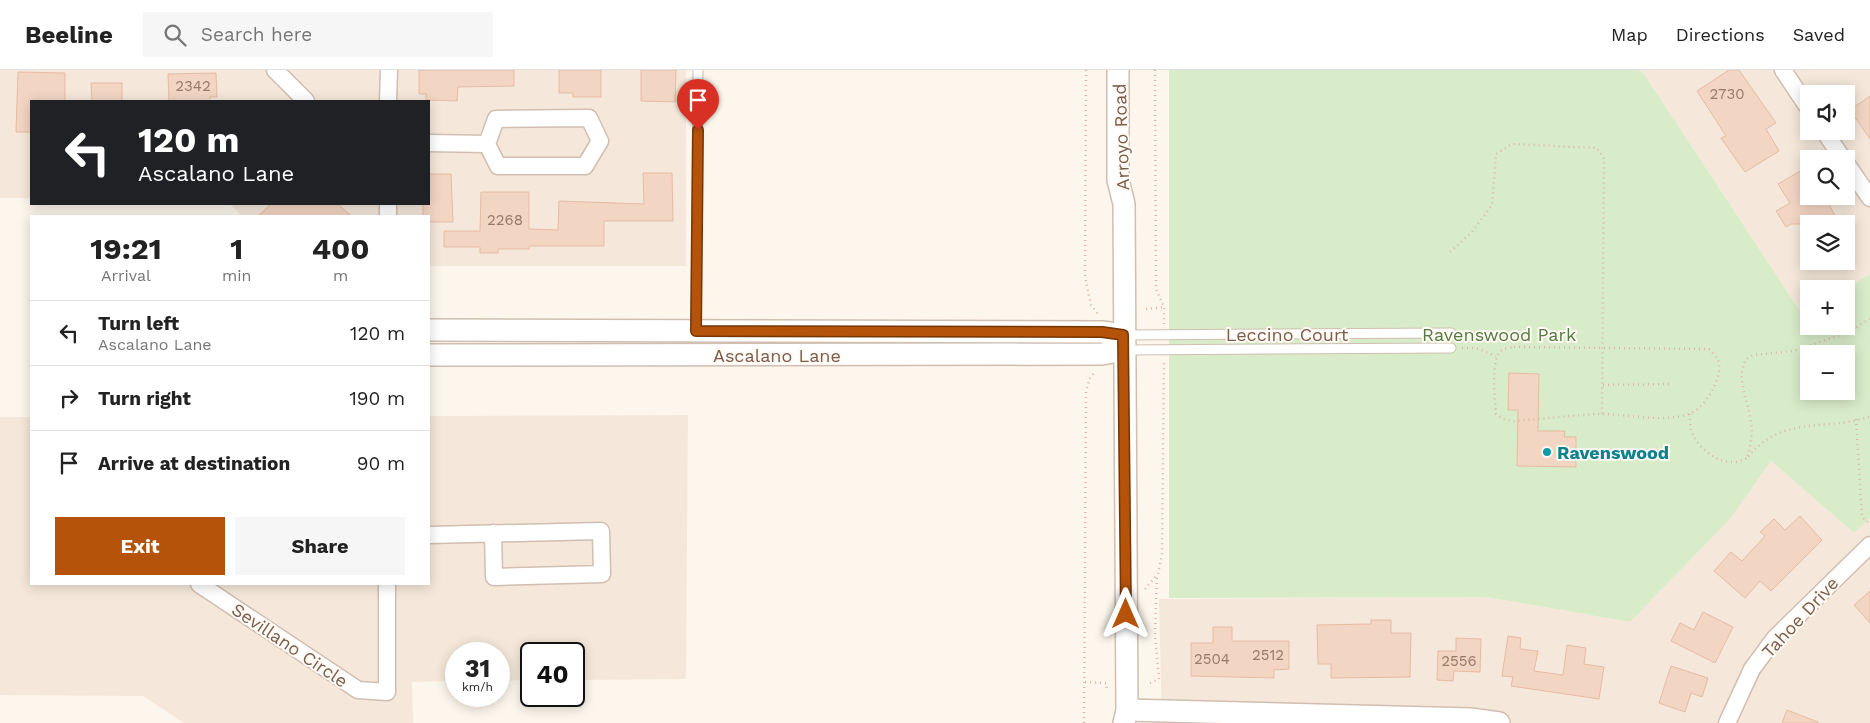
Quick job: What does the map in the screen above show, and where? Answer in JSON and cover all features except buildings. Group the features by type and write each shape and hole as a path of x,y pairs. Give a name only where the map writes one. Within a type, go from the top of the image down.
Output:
{"street":[{"path":"275,70 288,77 305,100"},
{"path":"388,100 389,70"},
{"name":"Arroyo Road","path":"1118,70 1118,180 1124,204 1127,719"},
{"name":"Arroyo Road","path":"1124,204 1133,180 1129,70"},
{"path":"1783,70 1800,96"},
{"path":"589,118 600,140 585,166 498,166 487,144 496,119 589,118"},
{"path":"430,143 487,144"},
{"path":"1855,177 1870,198"},
{"name":"Ascalano Lane","path":"430,330 1102,332 1124,342"},
{"name":"Ascalano Lane","path":"430,355 1102,354 1124,342"},
{"path":"430,535 493,533 601,531 602,574 494,577 493,533"},
{"name":"Tahoe Drive","path":"1727,723 1752,669 1775,638 1870,545"},
{"name":"Sevillano Circle","path":"200,585 358,690 387,692 387,585"},
{"path":"1127,719 1471,719 1499,723"}],"lane":[{"path":"696,331 698,70"},
{"name":"Leccino Court","path":"1124,342 1451,333"},
{"name":"Leccino Court","path":"1124,342 1451,348"}],"path":[{"path":"1086,70 1085,278 1091,305 1098,314"},
{"path":"1450,252 1472,232 1492,206 1496,154 1512,144 1597,148 1604,159 1602,414"},
{"path":"1146,309 1164,307"},
{"path":"1747,458 1751,441 1751,423 1741,378 1746,359 1753,355 1803,348 1846,332 1870,320"},
{"path":"1514,347 1604,348 1709,349 1718,358 1719,373 1709,396 1690,414 1666,417 1602,414 1514,421 1503,419 1496,414 1496,356 1502,350 1514,347"},
{"path":"1451,348 1476,348 1496,356"},
{"path":"1084,723 1086,391 1090,378 1101,367"},
{"path":"1603,385 1672,384"},
{"path":"1690,414 1691,430 1698,444 1711,455 1728,463 1742,462 1754,450 1778,433 1798,426 1822,426 1870,417"},
{"path":"1856,419 1862,517 1870,524"},
{"path":"1150,683 1159,679 1155,636 1158,574"},
{"path":"1085,682 1106,683 1108,691"}],"shaded area":[{"path":"0,70 686,70 686,266 430,266 430,215 241,215 231,205 430,205 430,100 30,100 30,198 0,198"},
{"path":"1639,70 1870,70 1870,274 1855,282 1855,280 1800,280 1800,311 1644,74"},
{"path":"688,415 686,679 585,680 585,642 520,642 520,680 510,681 510,642 445,642 445,681 412,682 413,723 184,723 143,696 0,695 0,417 30,417 30,585 430,585 430,416"},
{"path":"1771,461 1854,533 1870,518 1870,723 1162,723 1159,599 1486,597 1630,622 1730,519"}],"green space":[{"name":"Ravenswood Park","path":"1169,70 1639,70 1644,74 1800,311 1800,335 1855,335 1855,282 1870,274 1870,518 1854,533 1771,461 1730,519 1630,622 1486,597 1169,598"}],"place":[{"name":"Ravenswood","path":"1547,452"}],"route":[{"path":"698,130 696,331 1102,332 1123,335 1126,614"}]}
